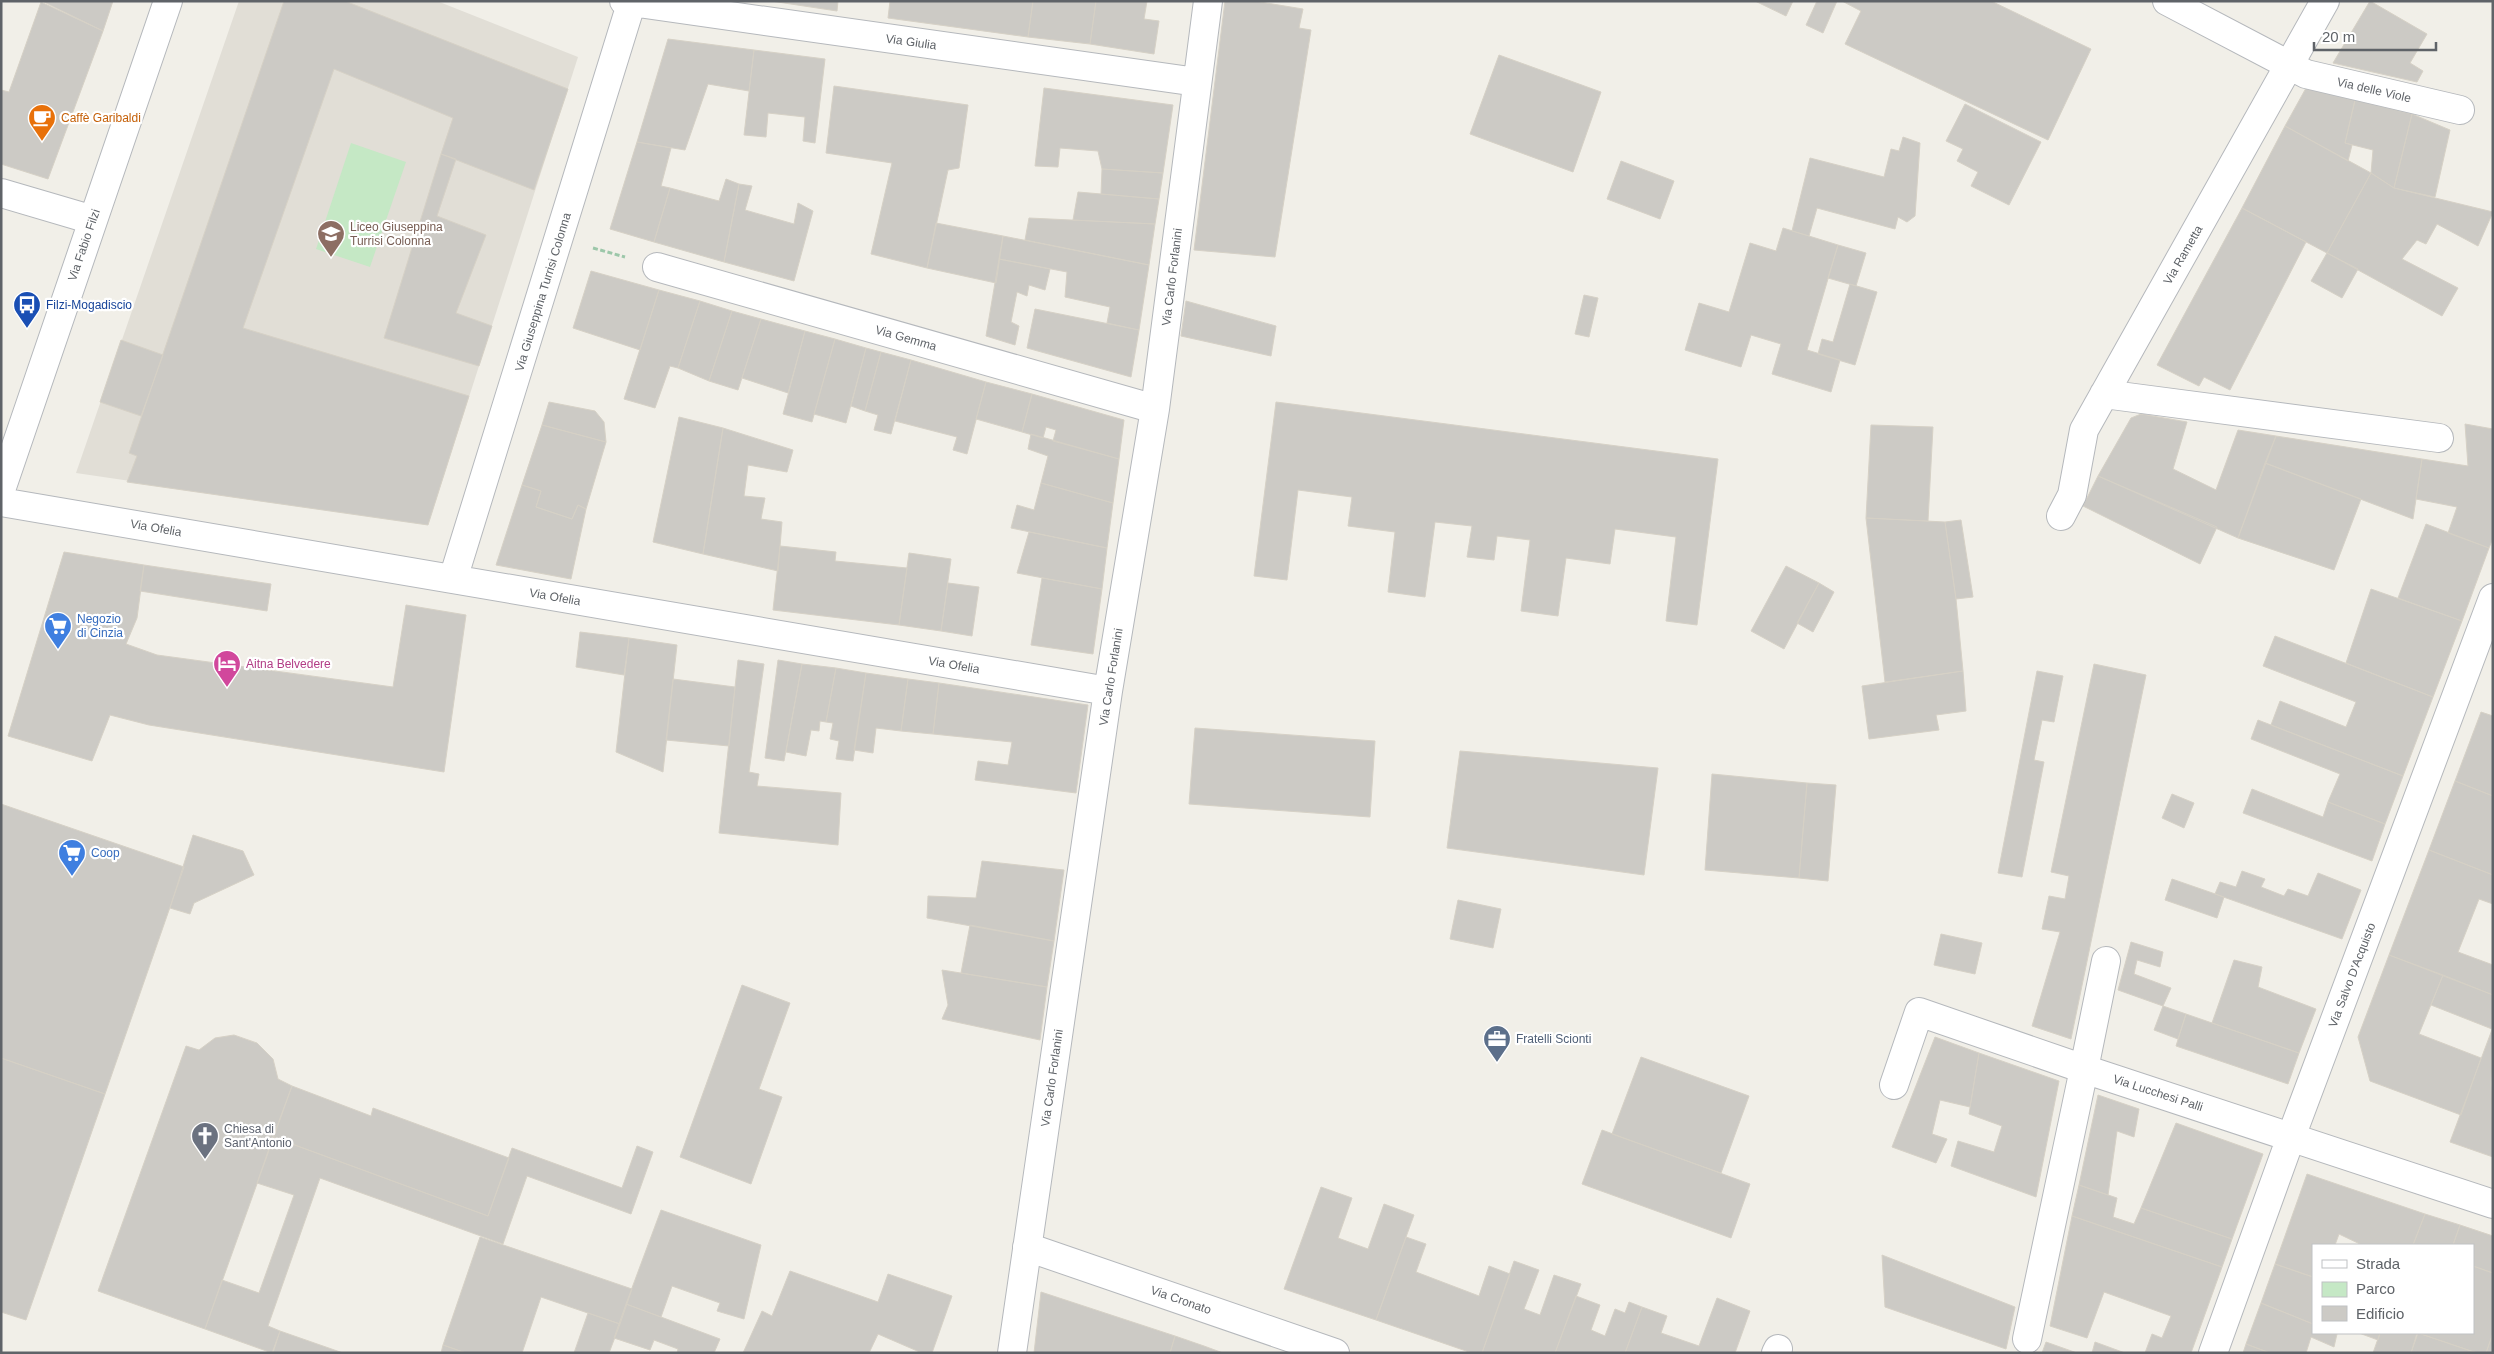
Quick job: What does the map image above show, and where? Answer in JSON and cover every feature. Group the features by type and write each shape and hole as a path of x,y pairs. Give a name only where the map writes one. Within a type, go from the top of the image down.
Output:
{"street":[{"name":"Via Fabio Filzi","path":"1,490 168,1"},
{"name":"Via Carlo Forlanini","path":"1012,1353 1108,692 1155,409 1208,1"},
{"name":"Via Rametta","path":"2061,516 2072,495 2084,430 2325,1"},
{"name":"Via Giulia","path":"627,2 1197,82"},
{"name":"Via Giuseppina Turrisi Colonna","path":"453,579 560,238 627,2"},
{"name":"Via delle Viole","path":"2174,3 2306,74 2460,110"},
{"path":"1,193 93,220"},
{"name":"Via Gemma","path":"657,267 1155,409"},
{"path":"2104,394 2439,438"},
{"name":"Via Ofelia","path":"1,502 1108,692"},
{"name":"Via Salvo D'Acquisto","path":"2213,1353 2291,1137 2493,598"},
{"path":"2027,1339 2106,961"},
{"name":"Via Lucchesi Palli","path":"1894,1085 1919,1012 2084,1069 2493,1204"},
{"name":"Via Cronato","path":"1027,1247 1335,1353"}],"path":[{"path":"560,238 657,267"}],"shaded area":[{"name":"Liceo Giuseppina Turrisi Colonna","path":"239,1 437,1 578,57 428,525 76,473"}],"green space":[{"path":"351,143 406,162 370,267 316,249"}],"building":[{"path":"42,1 113,1 103,31"},
{"path":"284,1 345,1 568,89 534,190 441,154 453,118 334,69 243,328 469,396 428,525 127,482 137,456 129,453"},
{"path":"771,1 838,1 837,11"},
{"path":"890,1 1033,1 1028,37 888,18"},
{"path":"1033,1 1096,1 1090,44 1028,37"},
{"path":"1096,1 1147,1 1144,19 1159,21 1154,54 1090,44"},
{"path":"1225,1 1254,1 1303,9 1299,28 1311,30 1275,257 1194,250"},
{"path":"1755,1 1793,1 1786,16"},
{"path":"1817,1 1837,1 1823,33 1806,25"},
{"path":"1842,1 1991,1 2091,49 2048,140 1845,44 1861,11"},
{"path":"2370,1 2427,34 2410,63 2423,71 2417,82 2333,63"},
{"path":"41,2 103,31 48,179 1,164 1,90 9,92"},
{"path":"668,39 754,50 749,91 708,84 685,150 637,142"},
{"path":"754,50 825,59 815,143 803,141 805,117 768,113 766,137 744,135"},
{"path":"1499,55 1601,92 1573,172 1470,134"},
{"path":"834,86 968,105 959,168 948,170 927,268 871,254 892,163 826,153"},
{"path":"1044,88 1173,105 1163,173 1102,169 1098,151 1060,148 1058,167 1035,166"},
{"path":"2306,88 2355,100 2345,143 2352,145 2348,161 2285,126"},
{"path":"2355,100 2412,114 2394,188 2371,173 2373,150 2345,143"},
{"path":"1965,104 2041,142 2009,205 1971,186 1978,172 1957,161 1963,149 1946,141"},
{"path":"2412,114 2450,130 2435,197 2394,188"},
{"path":"2285,126 2371,173 2327,253 2242,208"},
{"path":"1903,137 1920,143 1915,216 1907,222 1898,217 1895,229 1817,208 1809,236 1792,231 1810,158 1884,177 1891,149 1899,151"},
{"path":"637,142 671,148 661,186 670,188 654,242 610,229"},
{"path":"441,154 456,159 437,216 486,235 456,313 492,326 479,366 384,338"},
{"path":"1621,161 1674,181 1660,219 1607,199"},
{"path":"1102,169 1163,173 1159,199 1101,194"},
{"path":"2371,173 2394,188 2493,212 2478,246 2437,224 2426,244 2417,240 2402,259 2458,288 2442,316 2327,253"},
{"path":"726,179 739,184 724,262 654,242 670,188 719,201"},
{"path":"739,184 752,186 745,210 794,224 798,203 813,211 794,281 724,262"},
{"path":"1078,192 1159,199 1155,224 1073,220"},
{"path":"2242,208 2306,242 2230,390 2204,377 2199,386 2157,365"},
{"path":"1029,218 1155,224 1149,265 1025,240"},
{"path":"936,223 1003,236 996,283 927,268"},
{"path":"1783,228 1838,245 1807,350 1840,360 1831,392 1772,374 1781,344 1751,335 1741,367 1685,350 1699,303 1729,312 1750,243 1776,251"},
{"path":"1003,236 1149,265 1139,330 1107,323 1110,307 1065,297 1067,272 999,259"},
{"path":"1838,245 1866,253 1856,286 1828,278"},
{"path":"2327,253 2358,269 2342,298 2311,281"},
{"path":"999,259 1050,269 1045,290 1029,285 1027,296 1017,292 1011,322 1019,326 1015,345 986,336"},
{"path":"591,271 659,290 640,350 573,328"},
{"path":"1850,284 1877,292 1855,365 1818,354 1822,339 1833,342"},
{"path":"659,290 700,301 678,368 670,366 655,408 624,399"},
{"path":"1584,295 1598,298 1589,337 1575,334"},
{"path":"700,301 732,311 709,381 678,368"},
{"path":"1186,301 1276,326 1271,356 1181,336"},
{"path":"1035,309 1139,330 1131,377 1027,348"},
{"path":"732,311 761,319 738,390 709,381"},
{"path":"761,319 805,331 788,393 742,378"},
{"path":"805,331 835,339 812,422 783,414"},
{"path":"835,339 866,348 846,423 814,414"},
{"path":"121,340 163,355 141,416 100,402"},
{"path":"866,348 881,352 865,411 851,406"},
{"path":"881,352 911,360 891,434 874,430 878,415 865,411"},
{"path":"911,360 986,382 967,454 953,450 957,437 895,421"},
{"path":"986,382 1032,394 1022,432 976,419"},
{"path":"1032,394 1124,420 1119,459 1053,441 1056,430 1046,427 1043,438 1022,432"},
{"path":"549,402 595,411 604,422 606,442 542,425"},
{"path":"1276,402 1718,459 1697,625 1666,621 1676,537 1615,529 1610,564 1566,558 1558,616 1521,611 1530,540 1497,536 1494,560 1467,557 1472,526 1435,522 1425,597 1388,592 1395,532 1348,526 1352,497 1298,490 1287,580 1254,576"},
{"path":"2141,414 2187,422 2173,469 2216,490 2238,430 2276,436 2238,538 2098,476 2131,418"},
{"path":"679,417 723,428 703,554 653,542"},
{"path":"2465,424 2493,429 2493,538 2489,548 2448,533 2457,507 2416,499 2422,459 2468,466"},
{"path":"542,425 606,442 586,509 578,505 572,519 536,507 541,491 522,485"},
{"path":"1871,425 1933,427 1928,521 1866,518"},
{"path":"723,428 793,450 787,472 748,465 744,496 765,498 761,519 782,522 778,571 703,554"},
{"path":"1031,434 1119,459 1113,503 1041,483 1048,456 1028,449"},
{"path":"2276,436 2422,459 2413,519 2265,463"},
{"path":"2265,463 2361,499 2334,570 2238,538"},
{"path":"2098,476 2217,527 2200,564 2083,506"},
{"path":"1041,483 1113,503 1107,548 1011,528 1017,505 1034,510"},
{"path":"522,485 541,491 536,507 572,519 578,505 586,509 571,579 496,565"},
{"path":"1866,518 1945,522 1956,599 1963,671 1885,682"},
{"path":"1961,520 1973,597 1956,599 1945,522"},
{"path":"2426,524 2489,548 2462,621 2398,598"},
{"path":"1029,532 1107,548 1102,589 1017,573"},
{"path":"780,546 836,552 835,561 907,568 899,625 773,610"},
{"path":"64,552 144,565 137,618 126,644 157,655 393,687 406,605 466,615 444,772 149,725 110,715 92,761 8,736"},
{"path":"909,553 951,559 941,631 899,625"},
{"path":"144,565 271,584 267,611 140,591"},
{"path":"1786,566 1819,583 1784,649 1751,631"},
{"path":"1042,578 1102,589 1093,654 1031,645"},
{"path":"948,583 979,587 972,636 941,631"},
{"path":"1819,583 1834,592 1813,632 1797,623"},
{"path":"2371,589 2462,621 2433,697 2346,663"},
{"path":"580,632 629,638 624,675 576,667"},
{"path":"2275,636 2433,697 2403,776 2271,725 2280,701 2346,727 2356,702 2263,666"},
{"path":"629,638 677,645 663,772 616,752"},
{"path":"738,660 764,664 749,772 759,774 757,786 841,793 838,845 719,833"},
{"path":"778,660 802,664 784,761 765,758"},
{"path":"802,664 836,668 826,722 820,721 819,731 811,730 806,756 786,752"},
{"path":"2094,664 2146,675 2071,1039 2032,1026 2060,932 2042,929 2049,896 2065,899 2069,876 2051,872"},
{"path":"836,668 866,673 853,761 836,759 839,741 830,739 833,723 826,722"},
{"path":"1963,671 1966,711 1936,715 1939,730 1869,739 1862,686"},
{"path":"2037,671 2063,676 2054,722 2042,720 2034,760 2044,762 2022,877 1998,873"},
{"path":"866,673 908,679 901,731 876,728 873,753 854,750"},
{"path":"673,679 735,687 729,746 666,740"},
{"path":"908,679 939,683 933,734 901,731"},
{"path":"939,683 1088,705 1076,793 975,780 978,761 1008,765 1012,742 933,734"},
{"path":"2481,712 2493,716 2493,796 2455,781"},
{"path":"2258,720 2403,776 2385,824 2328,802 2340,774 2251,739"},
{"path":"1195,728 1375,741 1370,817 1189,804"},
{"path":"1460,751 1658,768 1644,875 1447,848"},
{"path":"1712,774 1807,783 1799,878 1705,870"},
{"path":"2455,781 2493,796 2493,875 2429,850"},
{"path":"1807,783 1836,785 1828,881 1799,878"},
{"path":"2252,789 2323,817 2328,802 2385,824 2372,861 2243,813"},
{"path":"2172,794 2194,803 2184,828 2162,818"},
{"path":"1,804 184,867 105,1094 1,1058"},
{"path":"193,835 243,851 254,875 194,903 190,914 170,908"},
{"path":"2429,850 2493,875 2493,904 2479,899 2458,952 2493,965 2493,995 2389,955"},
{"path":"982,861 1064,870 1054,941 927,918 928,896 976,898"},
{"path":"2242,871 2265,879 2261,887 2284,896 2288,889 2308,896 2318,873 2361,890 2342,939 2215,894 2220,882 2236,887"},
{"path":"2172,879 2224,897 2217,918 2165,900"},
{"path":"1458,900 1501,909 1493,948 1450,939"},
{"path":"970,925 1054,941 1047,987 961,973"},
{"path":"1941,934 1982,943 1975,974 1934,965"},
{"path":"2131,942 2163,952 2160,967 2137,960 2134,974 2171,988 2163,1006 2118,990"},
{"path":"2389,955 2443,975 2419,1034 2481,1058 2461,1115 2370,1081 2358,1037"},
{"path":"2234,960 2262,967 2258,987 2316,1009 2299,1053 2212,1023"},
{"path":"942,970 1047,987 1040,1040 942,1019 948,1005"},
{"path":"2443,975 2493,995 2492,1029 2431,1005"},
{"path":"742,985 790,1003 759,1089 782,1097 751,1184 680,1157"},
{"path":"2163,1006 2186,1014 2178,1039 2154,1030"},
{"path":"2186,1014 2299,1053 2288,1084 2176,1046"},
{"path":"2493,1027 2491,1083 2493,1157 2450,1142"},
{"name":"Chiesa di Sant'Antonio","path":"234,1035 257,1043 273,1059 278,1079 292,1086 205,1329 98,1291 186,1046 199,1050 215,1038"},
{"path":"1935,1037 1979,1053 1970,1107 1940,1100 1932,1134 1947,1139 1936,1163 1892,1147"},
{"path":"1979,1053 2059,1081 2036,1197 1951,1166 1958,1141 1994,1152 2002,1126 1969,1114"},
{"path":"1641,1057 1749,1096 1721,1173 1612,1134"},
{"path":"1,1058 105,1094 26,1320 1,1312"},
{"path":"292,1086 371,1116 373,1108 509,1158 488,1216 273,1137"},
{"path":"2098,1095 2139,1109 2134,1137 2117,1131 2108,1195 2079,1185"},
{"path":"2176,1123 2263,1154 2232,1239 2141,1208"},
{"path":"1602,1130 1750,1184 1731,1238 1582,1184"},
{"path":"273,1137 488,1216 512,1148 622,1188 637,1146 653,1152 631,1214 527,1176 503,1244 320,1178 268,1326 280,1331 272,1353 205,1329 222,1280 259,1293 294,1195 257,1183"},
{"path":"2307,1174 2425,1214 2413,1244 2360,1244 2339,1234 2335,1244 2312,1244 2312,1277 2275,1264"},
{"path":"2079,1185 2117,1198 2113,1217 2134,1224 2141,1208 2232,1239 2222,1267 2072,1216"},
{"path":"1321,1187 1352,1198 1338,1238 1368,1249 1384,1204 1414,1215 1376,1320 1284,1289"},
{"path":"661,1210 761,1245 744,1319 717,1311 720,1303 672,1286 661,1317 626,1304"},
{"path":"2425,1214 2460,1225 2453,1244 2413,1244"},
{"path":"2072,1216 2222,1267 2191,1353 2145,1353 2152,1334 2162,1338 2171,1316 2104,1292 2087,1338 2050,1326"},
{"path":"2460,1225 2493,1236 2493,1273 2474,1266 2474,1244 2453,1244"},
{"path":"480,1237 632,1289 620,1324 541,1297 522,1353 466,1353 443,1345"},
{"path":"1406,1237 1426,1244 1416,1272 1479,1296 1489,1266 1510,1274 1482,1353 1472,1353 1376,1320"},
{"path":"1882,1255 2015,1307 2006,1349 1885,1307"},
{"path":"1514,1261 1539,1270 1524,1309 1540,1315 1554,1275 1581,1284 1555,1353 1482,1353"},
{"path":"2275,1264 2312,1277 2312,1324 2261,1303"},
{"path":"2474,1266 2493,1273 2493,1333 2486,1353 2477,1353 2421,1334 2474,1334"},
{"path":"790,1271 878,1302 888,1274 952,1296 932,1353 922,1353 878,1334 869,1353 743,1353 762,1311 772,1316"},
{"path":"1041,1292 1175,1336 1170,1353 1034,1353"},
{"path":"1576,1296 1600,1305 1591,1330 1605,1336 1615,1309 1625,1313 1629,1302 1642,1307 1625,1353 1555,1353"},
{"path":"1717,1298 1750,1311 1735,1353 1625,1353 1642,1307 1667,1316 1661,1333 1699,1346"},
{"path":"2261,1303 2312,1324 2312,1334 2337,1334 2334,1347 2311,1337 2306,1353 2270,1353 2246,1344"},
{"path":"626,1304 720,1339 714,1353 677,1353 678,1349 654,1340 650,1350 614,1338"},
{"path":"588,1313 620,1324 609,1353 574,1353"},
{"path":"280,1331 343,1353 273,1353"},
{"path":"2493,1333 2493,1353 2486,1353"},
{"path":"2362,1334 2380,1334 2378,1340"},
{"path":"2380,1334 2417,1334 2411,1353 2373,1353"},
{"path":"2418,1334 2421,1334 2477,1353 2411,1353"},
{"path":"1175,1336 1204,1346 1223,1353 1170,1353"},
{"path":"2046,1342 2077,1353 2042,1353"},
{"path":"2095,1342 2125,1353 2092,1353"},
{"path":"2246,1344 2270,1353 2243,1353"},
{"path":"443,1345 466,1353 441,1353"}],"place":[{"name":"Caffè Garibaldi","path":"42,142"},
{"name":"Liceo Giuseppina Turrisi Colonna","path":"331,258"},
{"name":"Filzi-Mogadiscio","path":"27,329"},
{"name":"Negozio di Cinzia","path":"58,650"},
{"name":"Aitna Belvedere","path":"227,688"},
{"name":"Coop","path":"72,877"},
{"name":"Fratelli Scionti","path":"1497,1063"},
{"name":"Chiesa di Sant'Antonio","path":"205,1160"}]}
